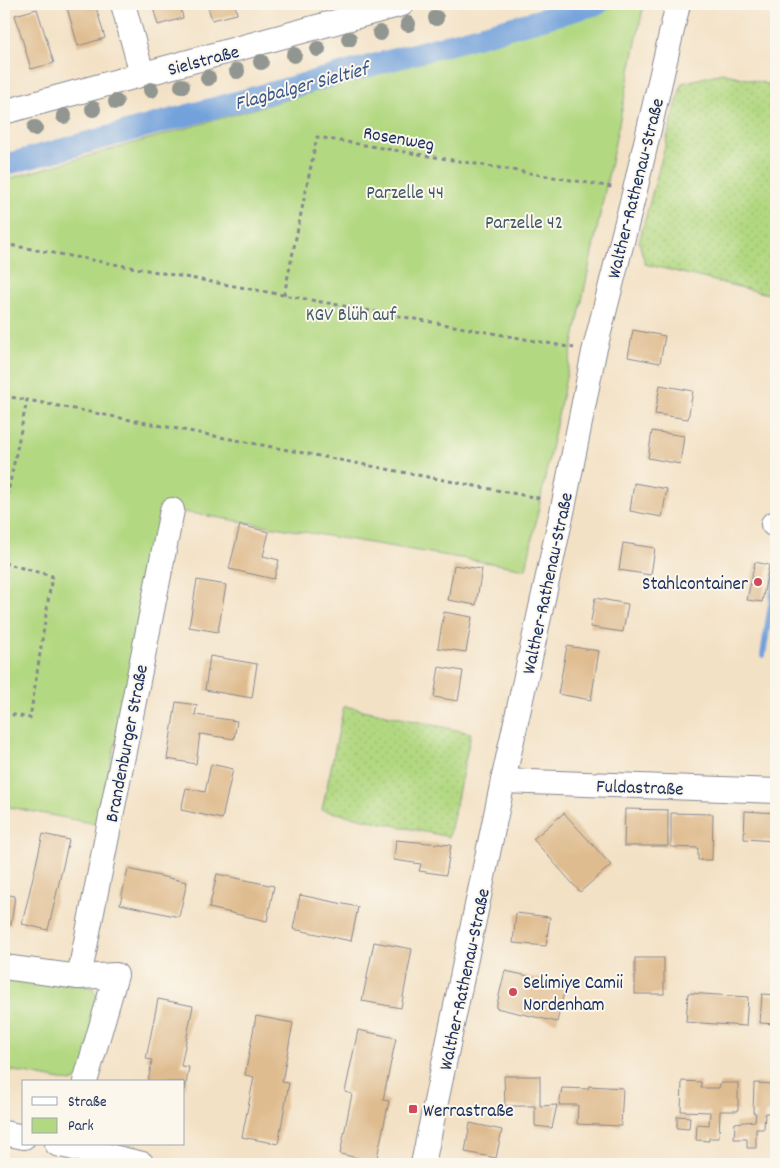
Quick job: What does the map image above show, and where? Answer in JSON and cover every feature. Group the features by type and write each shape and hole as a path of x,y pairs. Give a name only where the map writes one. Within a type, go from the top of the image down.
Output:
{"street":[{"path":"123,4 142,74"},
{"name":"Sielstraße","path":"4,112 402,4"},
{"name":"Walther-Rathenau-Straße","path":"423,1164 503,781 564,503 594,352 635,190 678,4"},
{"name":"Brandenburger Straße","path":"79,977 172,510"},
{"name":"Fuldastraße","path":"503,781 776,791"},
{"path":"4,967 79,977 116,975 86,1080"},
{"path":"4,1133 22,1137"},
{"path":"67,1146 142,1164"}],"path":[{"name":"Rosenweg","path":"284,295 317,137 635,190"},
{"path":"4,244 594,352"},
{"path":"4,396 564,503"},
{"path":"4,512 27,400"},
{"path":"4,563 52,576 30,718 4,713"}],"green space":[{"name":"KGV Blüh auf","path":"623,4 644,4 526,569 172,510 96,824 4,806 4,180"},
{"path":"722,73 776,86 776,296 645,264 639,242 682,83"},
{"path":"344,706 471,733 449,837 322,810"},
{"path":"4,975 92,987 100,1002 82,1077 75,1080 61,1080 4,1069"}],"building":[{"path":"66,4 95,4 105,38 78,46"},
{"path":"152,4 180,4 183,18 158,25"},
{"path":"207,4 235,4 237,14 212,20"},
{"path":"37,9 54,63 31,69 15,15"},
{"path":"633,330 665,336 660,363 628,357"},
{"path":"660,385 693,391 688,419 655,414"},
{"path":"652,431 684,436 680,464 648,458"},
{"path":"634,483 667,489 662,517 630,511"},
{"path":"240,525 269,532 263,556 279,560 274,579 229,569"},
{"path":"623,543 655,548 651,575 619,570"},
{"name":"Stahlcontainer","path":"755,562 769,565 762,602 747,600"},
{"path":"454,565 482,569 476,605 448,600"},
{"path":"197,580 226,585 218,632 189,627"},
{"path":"595,598 628,604 623,632 590,627"},
{"path":"444,612 472,617 466,652 438,648"},
{"path":"567,646 599,651 591,700 558,694"},
{"path":"210,656 257,664 252,698 205,690"},
{"path":"439,667 463,671 458,701 434,697"},
{"path":"176,702 197,705 195,715 237,721 234,739 200,734 196,764 167,759"},
{"path":"211,764 233,769 222,819 181,810 186,788 205,792"},
{"path":"625,809 668,810 668,846 624,846"},
{"path":"745,811 776,813 776,841 744,839"},
{"path":"564,813 611,865 580,892 533,839"},
{"path":"671,813 713,814 712,860 698,860 698,848 671,847"},
{"path":"43,834 69,840 48,930 22,924"},
{"path":"396,840 451,845 446,875 419,871 421,864 394,860"},
{"path":"128,869 187,882 179,917 120,904"},
{"path":"217,874 274,886 267,921 209,908"},
{"path":"4,894 15,896 11,925 4,924"},
{"path":"300,895 358,907 351,941 293,929"},
{"path":"516,913 550,917 546,946 513,943"},
{"path":"374,942 412,949 401,1008 362,1001"},
{"path":"635,958 664,958 664,994 635,994"},
{"path":"505,971 566,984 557,1022 496,1008"},
{"path":"688,993 748,997 746,1026 686,1022"},
{"path":"762,994 776,995 776,1024 760,1023"},
{"path":"158,999 193,1006 181,1066 189,1067 185,1090 185,1080 148,1080 152,1060 146,1059"},
{"path":"256,1016 293,1023 282,1082 289,1083 278,1144 242,1137 254,1077 245,1075"},
{"path":"358,1030 396,1038 383,1100 389,1101 376,1162 340,1154 352,1094 345,1092"},
{"path":"504,1076 540,1076 540,1106 557,1105 552,1128 535,1126 535,1106 505,1106"},
{"path":"682,1081 701,1082 701,1088 719,1088 720,1083 738,1083 738,1111 720,1111 719,1138 709,1138 709,1141 696,1140 697,1124 709,1125 710,1112 681,1111"},
{"path":"754,1083 773,1084 773,1089 776,1089 776,1113 765,1113 764,1129 756,1129 756,1148 747,1148 747,1139 734,1139 735,1123 755,1121 756,1113 753,1113"},
{"path":"589,1086 623,1088 621,1126 577,1124 578,1105 559,1105 562,1088 588,1089"},
{"path":"677,1116 690,1117 689,1129 677,1128"},
{"path":"470,1123 502,1130 496,1158 465,1152"}],"waterway":[{"name":"Flagbalger Sieltief","path":"4,165 598,4"},
{"path":"763,655 776,573"}],"place":[{"name":"Stahlcontainer","path":"758,582"},
{"name":"Selimiye Camii Nordenham","path":"513,992"},
{"name":"Werrastraße","path":"413,1109"}],"park label":[{"name":"Parzelle 44","path":"405,191"},
{"name":"Parzelle 42","path":"524,221"}]}
